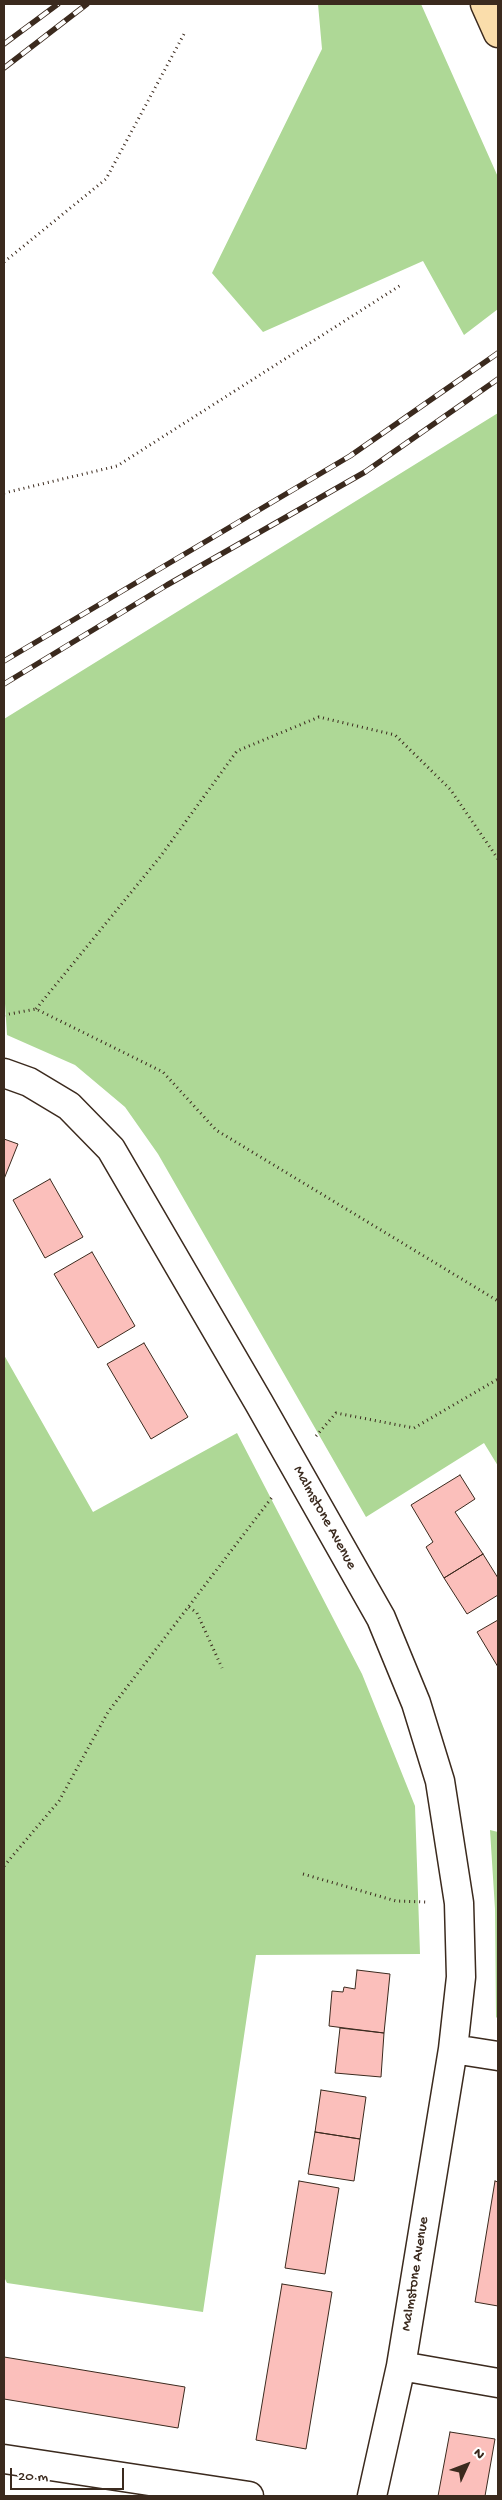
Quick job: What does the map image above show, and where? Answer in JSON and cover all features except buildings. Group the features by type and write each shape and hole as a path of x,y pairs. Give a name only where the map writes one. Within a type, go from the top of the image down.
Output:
{"highway":[{"path":"485,4 498,33"}],"street":[{"name":"Malmstone Avenue","path":"4,1073 29,1082 69,1106 112,1149 259,1403 380,1618 416,1703 440,1781 459,1903 461,1977 453,2049 401,2366 372,2496"},
{"path":"453,2049 498,2056"},
{"path":"401,2366 498,2383"},
{"path":"4,2460 249,2496"}],"path":[{"path":"4,262 106,179 184,34"},
{"path":"4,493 117,466 402,285"},
{"path":"36,1009 160,857 237,751 319,717 395,735 450,789 498,859"},
{"path":"4,1015 36,1009 163,1072 216,1130 498,1301"},
{"path":"318,1434 336,1413 414,1428 498,1379"},
{"path":"4,1866 59,1801 108,1712 156,1646 189,1607 278,1490"},
{"path":"189,1607 197,1613 222,1668"},
{"path":"303,1874 396,1901 459,1903"}],"green space":[{"path":"318,4 421,4 498,177 498,309 464,335 423,261 263,332 212,273 322,49"},
{"path":"498,413 498,1466 484,1443 366,1517 158,1154 125,1107 75,1065 7,1035 4,988 4,719"},
{"path":"4,1355 93,1512 237,1433 362,1674 415,1806 420,1954 256,1955 203,2312 7,2283 4,2277"},
{"path":"490,1830 498,1832 498,2019 496,2017 495,1909"}],"railway":[{"path":"4,44 58,4"},
{"path":"4,68 87,4"},
{"path":"4,661 350,456 498,353"},
{"path":"4,684 167,585 365,472 498,379"}]}
